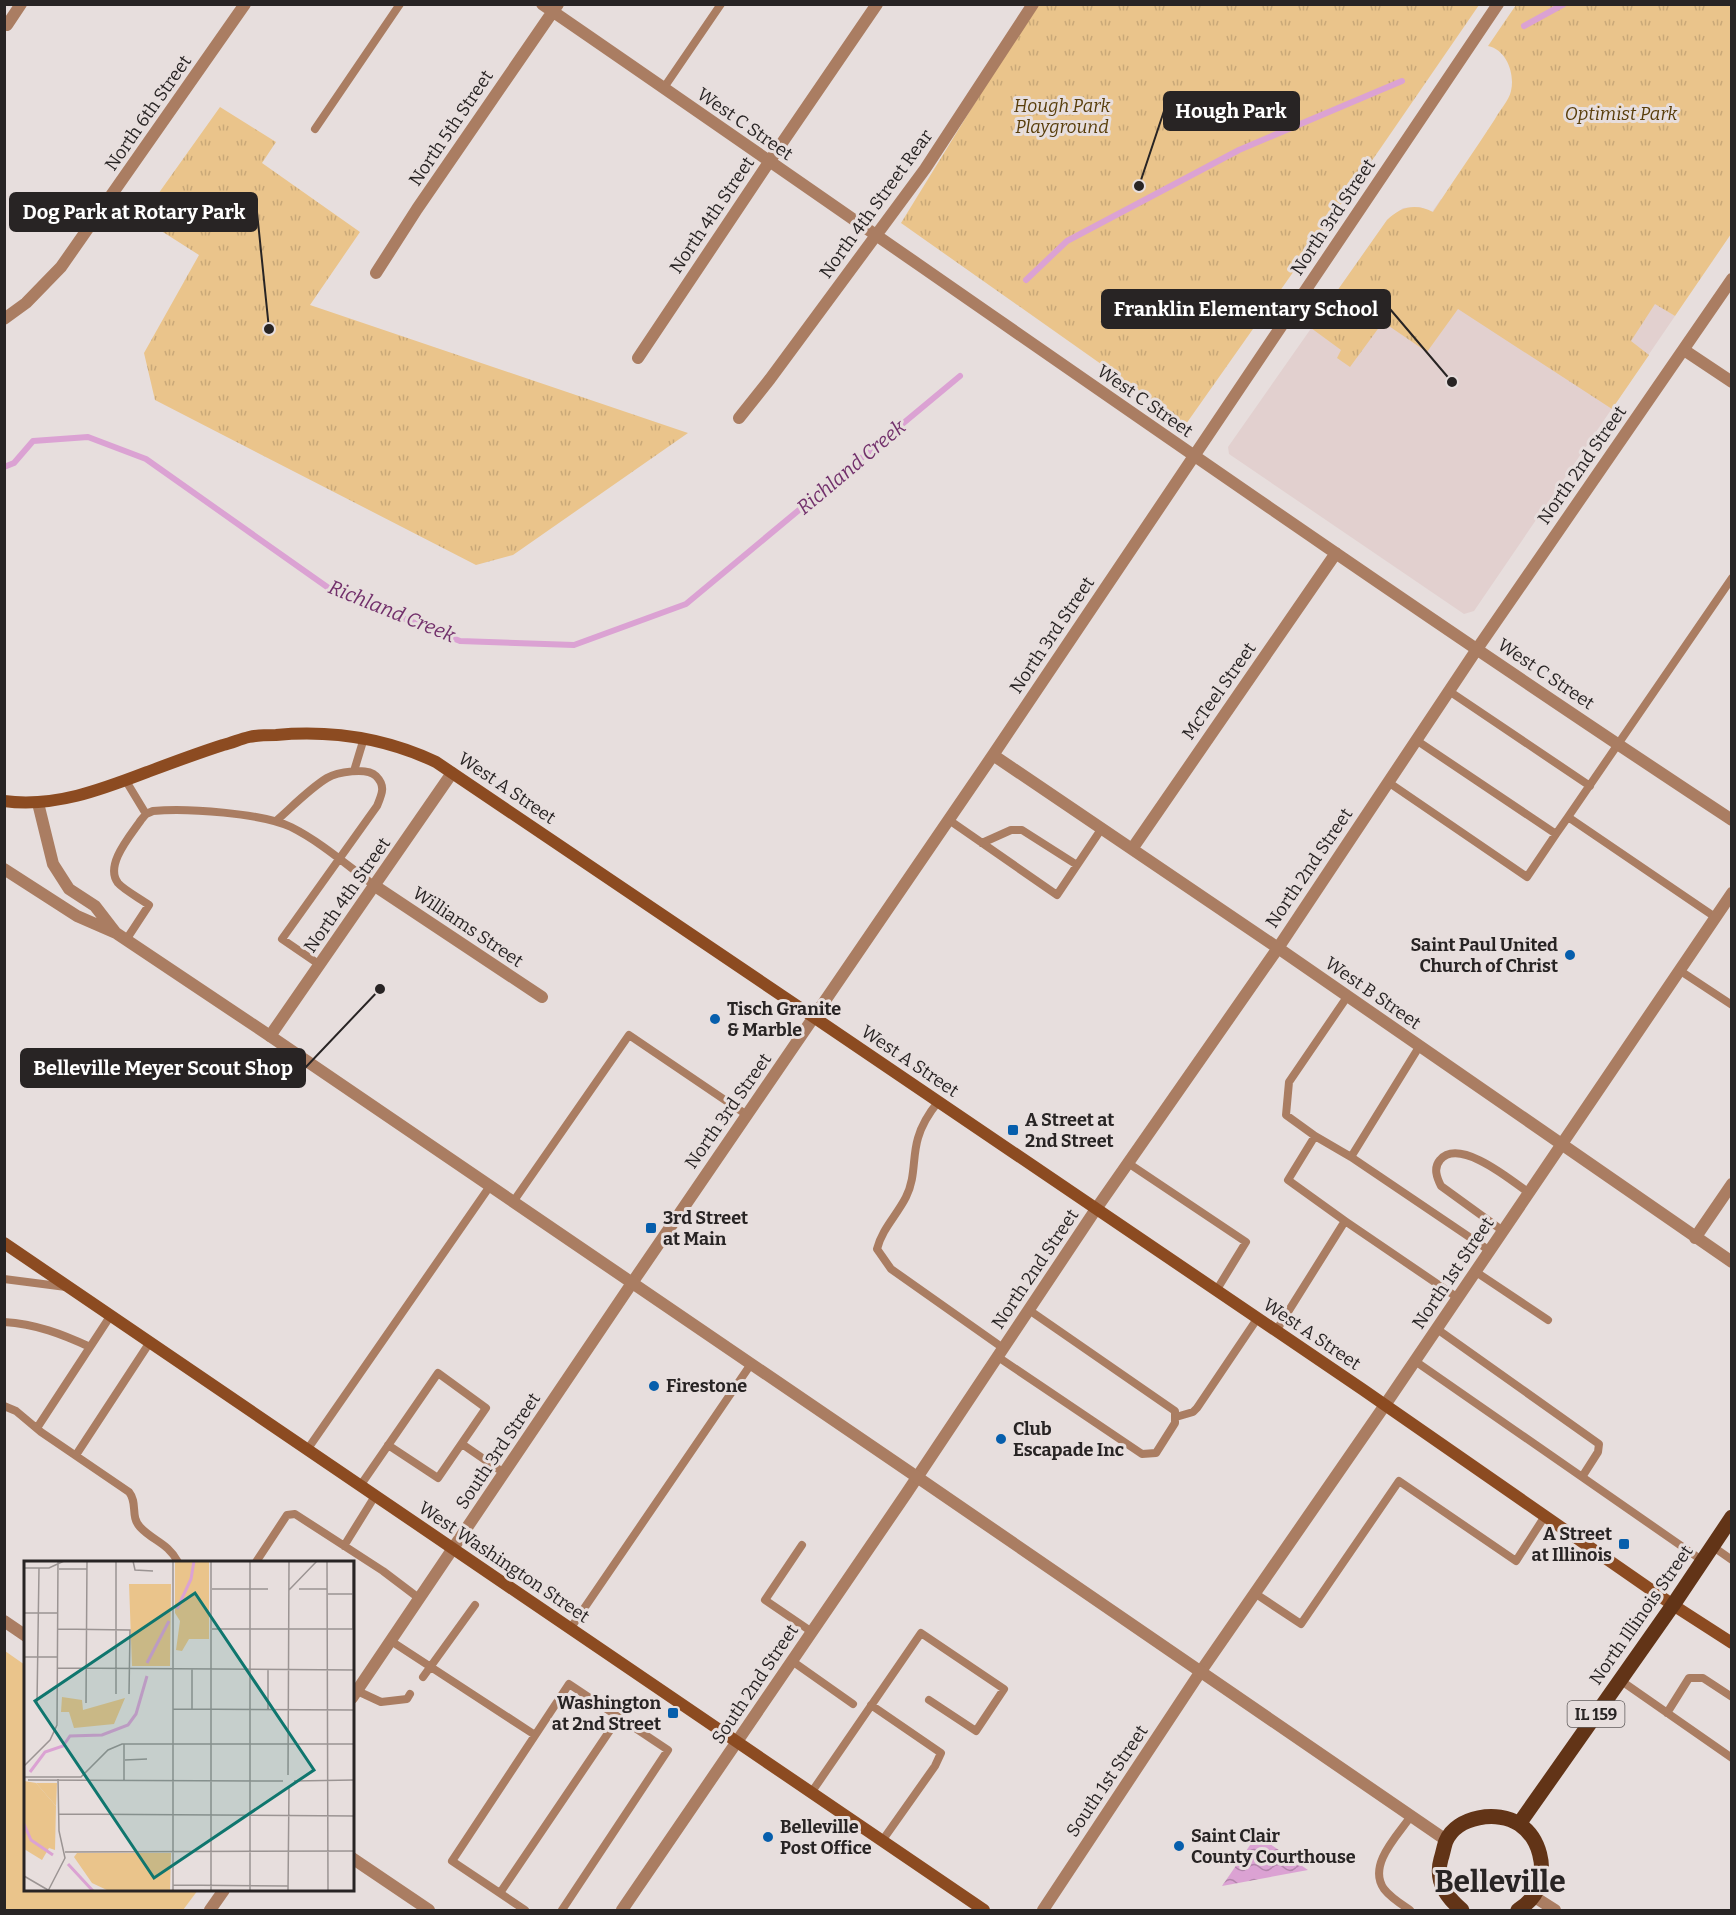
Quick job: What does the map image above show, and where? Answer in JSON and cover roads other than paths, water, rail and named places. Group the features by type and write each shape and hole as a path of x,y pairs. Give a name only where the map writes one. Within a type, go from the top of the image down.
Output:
{"main road":[{"name":"West A Street","path":"4,801 38,803 78,796 249,737 300,733 351,735 413,751 452,773 815,1018 1731,1643"},
{"name":"West Washington Street","path":"4,1243 984,1911"},
{"name":"North Illinois Street","path":"1519,1824 1673,1605 1731,1517"},
{"path":"1462,1911 1450,1901 1442,1885 1438,1868 1446,1840 1451,1834 1465,1822 1482,1817 1499,1817 1519,1824 1532,1837 1540,1854 1542,1872 1538,1889 1518,1911"}],"street":[{"path":"7,25 21,4"},
{"name":"North 6th Street","path":"4,319 26,303 61,267 245,4"},
{"name":"West C Street","path":"542,4 555,8 663,89 1193,456 1731,820"},
{"name":"North 4th Street","path":"638,358 877,4"},
{"name":"North 4th Street Rear","path":"739,418 770,380 926,169 1033,4"},
{"name":"North 3rd Street","path":"632,1283 815,1018 1498,4"},
{"name":"North 5th Street","path":"376,273 417,209 555,8"},
{"name":"North 2nd Street","path":"917,1477 1096,1209 1278,948 1477,649 1731,279"},
{"path":"1684,350 1731,382"},
{"name":"McTeel Street","path":"1132,849 1336,553"},
{"name":"West B Street","path":"993,755 1278,948 1731,1262"},
{"name":"North 4th Street","path":"270,1036 452,773"},
{"path":"38,803 53,864 69,888 95,906 121,936"},
{"path":"4,869 77,916 121,936 270,1036 1446,1840"},
{"name":"Williams Street","path":"375,886 542,997"},
{"name":"North 1st Street","path":"1201,1671 1385,1406 1731,893"},
{"path":"1695,1238 1731,1184"},
{"name":"South 3rd Street","path":"354,1693 392,1641 632,1283"},
{"name":"South 2nd Street","path":"622,1911 917,1477"},
{"path":"4,1621 24,1635"},
{"name":"South 1st Street","path":"1042,1911 1201,1671"},
{"path":"354,1859 429,1911"},
{"path":"210,1911 223,1891"},
{"path":"1533,1896 1555,1911"}],"lane":[{"path":"315,129 400,4"},
{"path":"663,89 721,4"},
{"path":"1388,782 1527,877 1731,578"},
{"path":"1449,691 1590,786"},
{"path":"354,771 364,738"},
{"path":"1416,740 1556,834"},
{"path":"276,821 328,777 354,771 374,774 382,783 383,792 377,806 282,939 320,965"},
{"path":"126,781 146,814"},
{"path":"121,936 149,905 118,883 114,874 114,865 117,856 146,814 153,811 244,815 276,821 293,828 375,886"},
{"path":"1568,818 1715,917"},
{"path":"949,820 1058,895 1102,828"},
{"path":"982,843 1011,830 1022,830 1077,866"},
{"path":"1679,970 1731,1005"},
{"path":"1347,997 1289,1082 1286,1115 1490,1251"},
{"path":"513,1202 629,1035 747,1115"},
{"path":"1351,1157 1419,1047"},
{"path":"938,1102 926,1118 917,1139 914,1175 906,1198 879,1239 877,1249 891,1269 1000,1353 1142,1454 1155,1453 1175,1424 1174,1411 1029,1310"},
{"path":"1315,1136 1288,1179 1458,1298"},
{"path":"1503,1231 1441,1186 1436,1176 1437,1165 1441,1158 1453,1152 1467,1154 1529,1193"},
{"path":"1128,1163 1246,1242 1216,1291"},
{"path":"308,1450 489,1186"},
{"path":"1276,1331 1346,1221"},
{"path":"1476,1272 1548,1320"},
{"path":"4,1279 70,1288"},
{"path":"37,1428 111,1315"},
{"path":"1176,1417 1193,1412 1197,1408 1257,1319"},
{"path":"4,1322 23,1323 59,1333 90,1347"},
{"path":"1437,1329 1599,1444 1598,1452 1582,1477"},
{"path":"76,1455 150,1342"},
{"path":"1415,1361 1702,1561"},
{"path":"570,1629 752,1364"},
{"path":"360,1486 388,1445 438,1373 486,1408 438,1478 388,1445"},
{"path":"4,1406 16,1411 129,1492 134,1499 135,1518 140,1527 163,1544 177,1561"},
{"path":"462,1444 504,1473"},
{"path":"1256,1594 1301,1624 1399,1481 1516,1561 1545,1516"},
{"path":"344,1546 375,1496"},
{"path":"257,1561 287,1515 295,1514 420,1599"},
{"path":"802,1545 765,1600 812,1632"},
{"path":"1712,1546 1731,1560"},
{"path":"423,1677 474,1605"},
{"path":"811,1793 921,1633 1004,1689 976,1731 929,1700"},
{"path":"392,1641 535,1735"},
{"path":"792,1662 853,1704"},
{"path":"1667,1713 1689,1678 1704,1678 1731,1697"},
{"path":"1620,1680 1731,1758"},
{"path":"525,1911 452,1861 569,1684 668,1750 562,1911"},
{"path":"354,1693 381,1702 407,1699 410,1694"},
{"path":"871,1705 941,1753 935,1766 882,1841"},
{"path":"500,1893 619,1717"},
{"path":"1410,1911 1383,1887 1380,1866 1411,1816"}],"water":[{"path":"1257,1835 1308,1870 1222,1886"}],"waterway":[{"name":"Richland Creek","path":"1524,26 1564,4"},
{"name":"Richland Creek","path":"1026,280 1067,241 1239,150 1402,81"},
{"name":"Richland Creek","path":"4,467 14,463 33,441 88,437 146,459 330,589 460,641 574,645 686,604 960,376"}],"place":[{"name":"Hough Park","path":"1139,186"},
{"name":"Dog Park at Rotary Park","path":"269,329"},
{"name":"Franklin Elementary School","path":"1452,382"},
{"name":"Saint Paul United Church of Christ","path":"1570,955"},
{"name":"Belleville Meyer Scout Shop","path":"380,989"},
{"name":"Tisch Granite & Marble","path":"715,1019"},
{"name":"A Street at 2nd Street","path":"1013,1130"},
{"name":"3rd Street at Main","path":"651,1228"},
{"name":"Firestone","path":"654,1386"},
{"name":"Club Escapade Inc","path":"1001,1439"},
{"name":"A Street at Illinois","path":"1624,1544"},
{"name":"Washington at 2nd Street","path":"673,1713"},
{"name":"Belleville Post Office","path":"768,1837"},
{"name":"Saint Clair County Courthouse","path":"1179,1846"}],"district":[{"name":"Belleville","path":"1500,1882"}],"park label":[{"name":"Optimist Park","path":"1621,114"},
{"name":"Hough Park Playground","path":"1062,116"}]}
